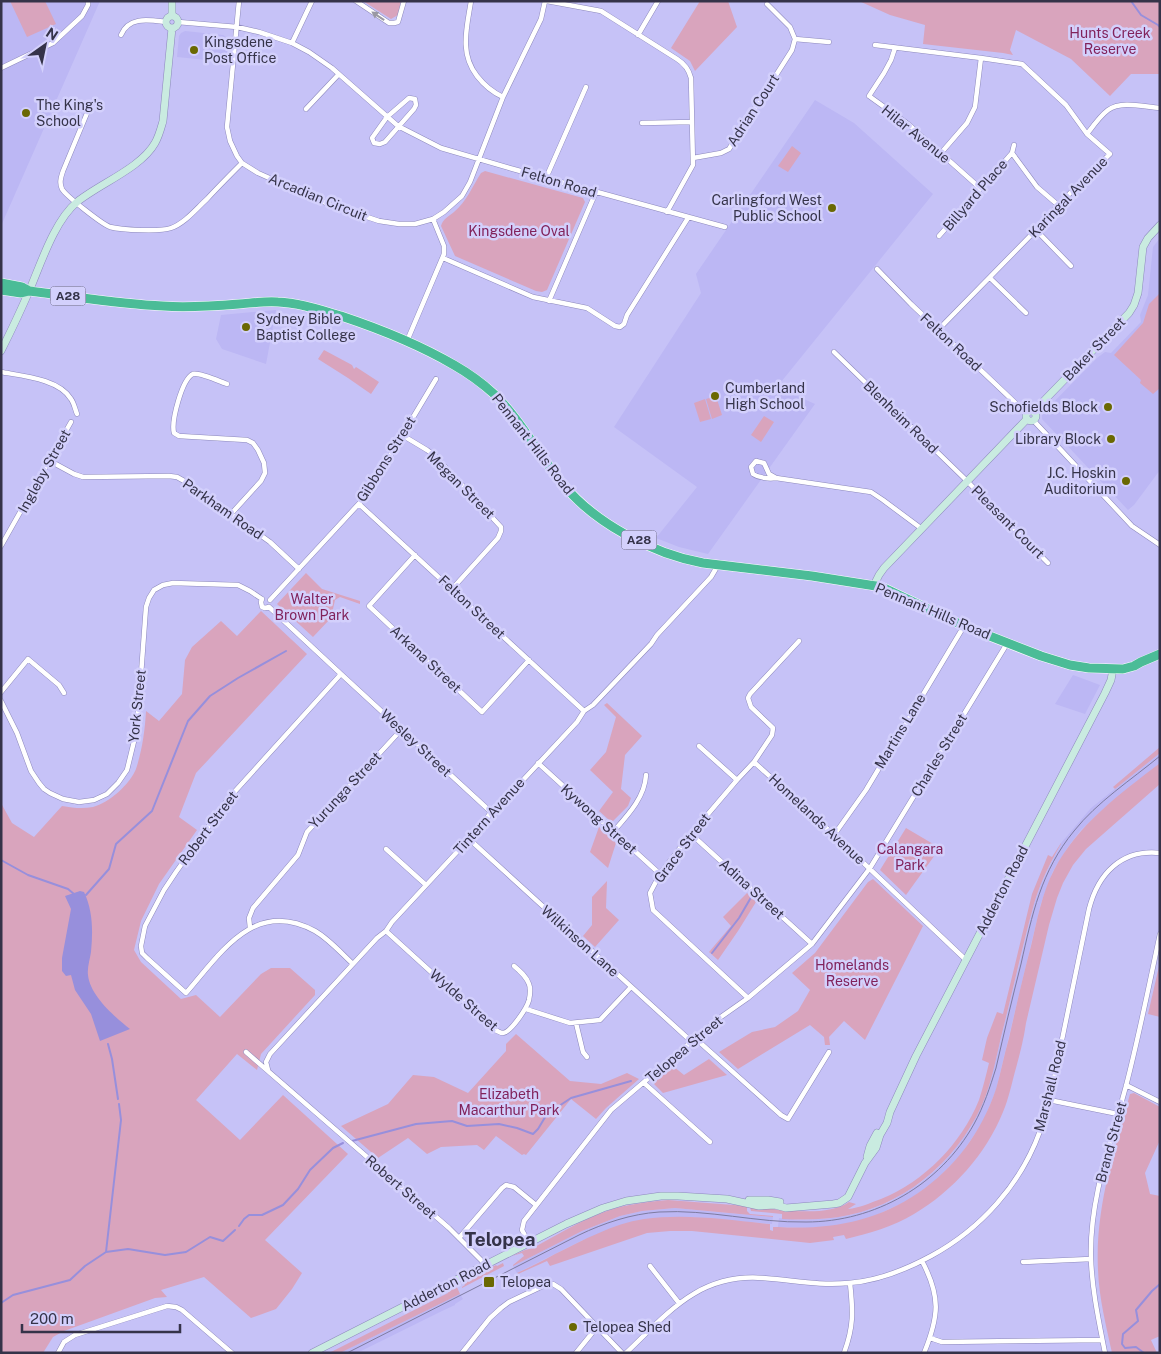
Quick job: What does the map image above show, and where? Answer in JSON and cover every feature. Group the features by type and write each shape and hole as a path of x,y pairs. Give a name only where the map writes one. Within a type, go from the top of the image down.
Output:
{"highway":[{"name":"Pennant Hills Road","path":"1,283 29,290 116,302 163,306 193,307 278,302 294,303 359,322 407,341 454,365 477,380 491,391 506,408 562,483 576,498 596,515 622,532 666,552 692,561 886,588 964,626 1041,656 1070,665 1089,668 1113,668 1122,663 1141,662 1160,654"},
{"name":"Pennant Hills Road","path":"1,290 21,293 29,290"}],"main road":[{"path":"172,1 172,16"},
{"path":"172,16 166,22 172,28"},
{"path":"172,16 178,22 176,27 172,28"},
{"path":"1,352 49,244 65,216 76,203 137,162 155,144 163,121 172,28"},
{"name":"Baker Street","path":"874,585 881,572 1129,314 1137,297 1143,247 1148,238 1160,225"},
{"name":"Adderton Road","path":"312,1353 584,1216 626,1201 661,1196 727,1199 759,1206 775,1205 789,1208 833,1204 844,1200 851,1191 865,1163 870,1146 882,1121 890,1112 916,1056 1105,693 1111,680 1113,668"}],"street":[{"path":"1,68 53,43 82,16 88,1"},
{"path":"90,106 60,180 63,191 99,221 110,226 161,230 179,224 242,163 230,141 227,127 239,1"},
{"path":"292,43 312,1"},
{"path":"356,1 389,23 394,23 398,22 404,1"},
{"path":"471,1 466,33 466,54 472,70 483,84 494,93 504,97"},
{"path":"546,1 601,11 678,59 686,66 691,78 693,165 667,212"},
{"name":"Arcadian Circuit","path":"242,163 258,173 328,204 379,221 415,224 433,218 444,212 462,196 470,182 504,97 541,19 546,1"},
{"path":"638,35 658,1"},
{"path":"767,4 790,27 795,39 829,42"},
{"path":"121,35 124,28 132,22 166,22"},
{"name":"Felton Road","path":"178,22 237,27 292,43 332,68 398,126 441,148 724,228"},
{"name":"Adrian Court","path":"693,158 721,153 729,149 792,50 795,39"},
{"name":"Karingal Avenue","path":"875,45 1022,64 1066,105 1087,134 1110,154 1058,205 990,278 938,330"},
{"name":"Hilar Avenue","path":"895,48 888,67 869,96 908,124 980,188"},
{"path":"941,153 967,123 975,107 981,58"},
{"path":"306,109 338,75"},
{"path":"546,178 586,88"},
{"path":"409,98 415,99 416,105 414,109 385,142 380,144 374,143 372,138 387,117 409,98"},
{"path":"1087,134 1108,110 1119,105 1160,108"},
{"path":"642,123 692,122"},
{"path":"1014,145 1012,153 1037,187 1058,205"},
{"name":"Billyard Place","path":"939,236 1012,153"},
{"path":"549,301 596,192"},
{"path":"407,341 443,258 444,246 433,218"},
{"path":"443,258 534,297 587,308 618,327 622,326 688,218"},
{"path":"1036,230 1071,266"},
{"name":"Felton Road","path":"876,269 1030,416 1132,526 1160,545"},
{"path":"990,278 1026,313"},
{"name":"Blenheim Road","path":"834,352 967,482"},
{"path":"1,372 48,382 57,386 70,397 77,414"},
{"path":"228,384 197,374 192,375 179,398 173,428 174,433 180,436 247,440 256,446 265,466 263,477 231,514"},
{"name":"Gibbons Street","path":"270,600 366,496 436,379"},
{"name":"Ingleby Street","path":"1,546 71,422"},
{"name":"Megan Street","path":"402,435 435,456 501,527 498,538 452,589"},
{"name":"Parkham Road","path":"50,461 83,477 177,477 270,542 299,569"},
{"path":"776,478 769,474 765,465 761,462 756,461 752,464 751,472 754,475 870,492 922,529"},
{"name":"Pleasant Court","path":"967,482 1048,563"},
{"name":"Felton Street","path":"359,504 584,711"},
{"name":"Arkana Street","path":"415,555 368,606 482,712 529,660"},
{"name":"Tintern Avenue","path":"268,1070 266,1062 270,1054 352,964 386,931 392,922 485,822 491,812 500,806 577,722 584,711 593,705 651,644 657,635 712,577 718,564"},
{"name":"York Street","path":"1,701 17,733 31,771 39,784 63,800 79,802 94,800 113,789 123,778 129,763 137,729 146,607 154,590 163,585 173,583 232,584 244,587 262,599"},
{"path":"270,607 270,600 262,599 262,607 270,607 340,674"},
{"name":"Martins Lane","path":"834,835 866,790 964,626"},
{"name":"Grace Street","path":"748,998 653,910 650,893 660,874 691,834 754,762 774,732 773,728 751,707 748,698 799,642"},
{"name":"Charles Street","path":"870,868 1008,642"},
{"path":"1,692 28,659 59,685 64,693"},
{"name":"Wesley Street","path":"340,674 491,812"},
{"name":"Robert Street","path":"250,928 238,935 229,944 186,993 142,953 141,939 145,926 176,872 228,799 340,674"},
{"name":"Yurunga Street","path":"250,928 249,918 253,908 298,855 307,832 401,730"},
{"path":"700,746 737,780"},
{"name":"Homelands Avenue","path":"754,762 870,868 966,960"},
{"name":"Kywong Street","path":"538,763 660,874"},
{"path":"613,832 634,808 646,783 646,774"},
{"name":"Adina Street","path":"691,834 812,944"},
{"name":"Wilkinson Lane","path":"469,840 631,987 788,1119 829,1052"},
{"path":"386,849 426,885"},
{"name":"Marshall Road","path":"626,1353 679,1303 709,1286 740,1278 764,1278 810,1284 850,1283 889,1274 922,1261 952,1244 973,1228 1002,1198 1019,1174 1040,1132 1049,1100 1089,909 1096,889 1104,874 1128,857 1144,853 1160,853"},
{"name":"Telopea Street","path":"529,1243 521,1227 524,1221 605,1117 616,1105 718,1019 748,998 812,944 870,868"},
{"path":"250,928 262,923 292,922 316,932 352,964"},
{"name":"Wylde Street","path":"386,931 495,1030 503,1033 510,1029 526,1009"},
{"name":"Brand Street","path":"1105,1353 1095,1300 1091,1259 1092,1229 1098,1190 1126,1084 1160,934"},
{"path":"514,966 526,978 529,984 530,995 526,1009 570,1023 600,1020 631,987"},
{"path":"576,1023 583,1052 588,1057"},
{"name":"Robert Street","path":"246,1052 459,1238 486,1265"},
{"path":"644,1083 710,1142"},
{"path":"1126,1084 1160,1102"},
{"path":"1049,1100 1118,1114"},
{"path":"459,1238 506,1185 512,1185 536,1205"},
{"path":"1023,1262 1091,1259"},
{"path":"922,1261 933,1283 936,1302 935,1318 924,1353"},
{"path":"650,1266 679,1303"},
{"path":"844,1353 853,1323 850,1283"},
{"path":"462,1353 490,1318 501,1308 509,1302 549,1284 557,1285 622,1353"},
{"path":"58,1353 64,1342 75,1335 167,1306 182,1310 232,1353"},
{"path":"576,1353 597,1327"},
{"path":"930,1338 942,1342 1102,1340"}],"shaded area":[{"name":"The King's School","path":"1,1 100,1 1,226"},
{"path":"185,31 223,35 226,37 228,42 227,62 177,57 179,36"},
{"path":"815,100 854,123 933,194 777,387 815,404 708,554 679,547 656,538 697,487 614,427 701,293 696,274"},
{"path":"1160,238 1160,470 1134,505 1128,510 1042,419 1042,414 1097,358 1105,352 1111,353 1141,322 1140,315 1148,295 1153,247"},
{"name":"Sydney Bible Baptist College","path":"276,310 266,364 222,349 216,339 221,315"},
{"path":"1073,675 1100,685 1085,714 1055,704"},
{"path":"1160,753 1160,763 1109,804 1080,831 1053,871 1041,903 996,1090 983,1122 959,1157 933,1183 907,1201 874,1216 829,1227 778,1227 779,1218 799,1220 826,1219 872,1209 891,1201 919,1184 952,1153 971,1127 986,1095 1034,904 1041,884 1061,843 1091,808"},
{"path":"80,891 84,892 87,899 92,921 92,944 88,966 90,983 93,991 104,1005 130,1029 100,1041 91,1014 75,990 71,975 66,976 62,971 62,958 71,909 65,896"},
{"path":"675,1208 773,1217 772,1224 685,1217 583,1240 517,1273 513,1266 582,1231 620,1216 642,1211"},
{"path":"460,1294 463,1299 455,1305 357,1353 340,1353"}],"green space":[{"path":"10,1 45,1 56,24 27,37"},
{"path":"363,1 401,1 398,15 391,19"},
{"path":"700,1 728,1 737,27 695,71 690,61 671,48"},
{"name":"Hunts Creek Reserve","path":"859,1 1160,1 1160,74 1131,74 1110,96 1071,59 1016,30 1010,50 1013,55 923,44 925,25 890,15"},
{"path":"792,146 801,153 788,172 778,166"},
{"name":"Kingsdene Oval","path":"485,171 583,198 585,202 547,290 542,292 536,291 455,256 441,226 444,220 462,203 481,173"},
{"path":"1160,293 1160,388 1153,394 1114,355 1143,323 1149,304"},
{"path":"324,350 379,382 371,394 318,359"},
{"path":"716,396 722,415 712,419 706,399"},
{"path":"705,399 711,419 700,422 694,403"},
{"path":"764,416 774,422 761,442 751,435"},
{"name":"Walter Brown Park","path":"306,573 322,589 360,601 360,604 340,597 335,600 331,618 313,637 277,604"},
{"path":"261,611 307,654 196,773 179,817 197,830 159,884 141,921 134,950 141,962 181,999 196,995 220,1017 261,974 271,968 290,968 315,990 315,995 261,1054 257,1070 237,1054 196,1100 240,1140 283,1095 348,1154 265,1240 302,1273 276,1309 251,1318 204,1277 161,1290 167,1297 155,1298 64,1331 53,1337 43,1353 1,1353 1,803 12,823 34,837 62,806 93,807 112,797 124,787 136,769 143,740 146,711 159,721 182,694 185,660 192,647 221,621 237,636"},
{"path":"607,703 642,736 625,755 621,789 631,798 628,806 613,821 609,820 599,811 613,792 590,770 606,752 616,717 604,705"},
{"path":"1160,747 1160,753 1115,789 1113,787"},
{"path":"1160,763 1160,784 1086,849 1073,865 1063,883 1049,925 1005,1107 996,1127 978,1157 955,1183 942,1194 898,1223 846,1239 844,1235 833,1237 834,1240 810,1243 692,1231 647,1233 550,1266 547,1261 517,1273 598,1233 632,1221 660,1217 707,1218 770,1224 770,1230 773,1231 773,1227 797,1228 833,1225 851,1222 885,1211 902,1203 931,1183 944,1172 966,1147 990,1105 996,1089 1040,907 1054,870 1075,838 1088,824 1115,798"},
{"path":"599,827 616,843 608,868 590,852"},
{"name":"Calangara Park","path":"906,828 940,848 906,895 880,870"},
{"path":"1061,843 1042,881 1034,904 986,1095 964,1137 949,1155 914,1187 872,1209 832,1218 799,1220 782,1219 782,1214 751,1211 750,1207 788,1211 828,1210 849,1202 856,1204 848,1209 856,1208 881,1199 912,1182 927,1171 952,1146 962,1132 979,1100 989,1063 982,1060 987,1038 997,1012 1003,1014 1032,894 1048,855 1052,857"},
{"name":"Homelands Reserve","path":"873,879 923,926 865,1040 844,1021 829,1037 830,1045 825,1045 824,1037 810,1025 738,1069 719,1052 752,1032 775,1027 798,1011 810,990 792,973 815,953 868,882"},
{"path":"607,881 606,908 619,920 595,947 583,936 592,925 592,897"},
{"path":"747,893 756,902 718,960 709,952 731,926 723,917"},
{"path":"1160,962 1160,1017 1148,1014"},
{"name":"Elizabeth Macarthur Park","path":"516,1034 570,1081 601,1084 627,1073 639,1079 596,1119 571,1099 526,1155 522,1155 496,1136 484,1150 477,1145 441,1147 427,1154 408,1138 378,1158 341,1126 388,1104 413,1075 434,1077 468,1093 506,1051 506,1044"},
{"path":"709,1059 727,1075 663,1093 654,1084 673,1066 684,1075"},
{"path":"1134,1093 1160,1107 1160,1140 1145,1173 1150,1194 1160,1196 1160,1336 1151,1340 1157,1353 1112,1353 1103,1312 1098,1270 1099,1225 1107,1181 1130,1094"},
{"path":"668,1200 747,1206 747,1211 750,1214 773,1217 675,1208 642,1211 620,1216 582,1231 513,1266 524,1256 522,1253 512,1256 533,1248 597,1215 630,1205"},
{"path":"503,1263 504,1266 462,1288 467,1280"},
{"path":"456,1285 460,1294 340,1353 329,1353 448,1293"}],"waterway":[{"path":"1131,1 1141,15 1160,27"},
{"path":"86,895 109,869 116,844 152,811 188,721 210,696 286,651"},
{"path":"1,860 28,875 68,889 74,894"},
{"path":"712,953 739,918 753,894"},
{"path":"108,1044 118,1099"},
{"path":"352,1141 416,1124 452,1121 467,1126 499,1124 533,1134 547,1114 571,1098 631,1081"},
{"path":"106,1252 121,1120 119,1104"},
{"path":"239,1226 249,1215 262,1215 283,1205 298,1189 310,1170 333,1148 343,1143"},
{"path":"1,1303 13,1295 70,1280 85,1266 106,1252 128,1249 165,1255 186,1252 210,1237 223,1241 235,1230"},
{"path":"1144,1353 1136,1347 1125,1348 1122,1344 1123,1334 1138,1321 1136,1310 1160,1284"}],"tram line":[{"path":"347,1353 579,1235 618,1220 659,1212 696,1212 788,1222 832,1220 857,1215 881,1207 903,1196 924,1182 960,1146 974,1124 984,1103 996,1068 1029,928 1039,894 1053,862 1074,831 1093,810 1160,756"}],"place":[{"name":"Kingsdene Post Office","path":"194,50"},
{"name":"The King's School","path":"26,113"},
{"name":"Carlingford West Public School","path":"832,208"},
{"name":"Sydney Bible Baptist College","path":"246,327"},
{"name":"Cumberland High School","path":"715,396"},
{"name":"Schofields Block","path":"1108,407"},
{"name":"Library Block","path":"1111,439"},
{"name":"J.C. Hoskin Auditorium","path":"1126,481"},
{"name":"Telopea","path":"489,1282"},
{"name":"Telopea Shed","path":"573,1327"}],"district":[{"name":"Telopea","path":"500,1239"}]}
